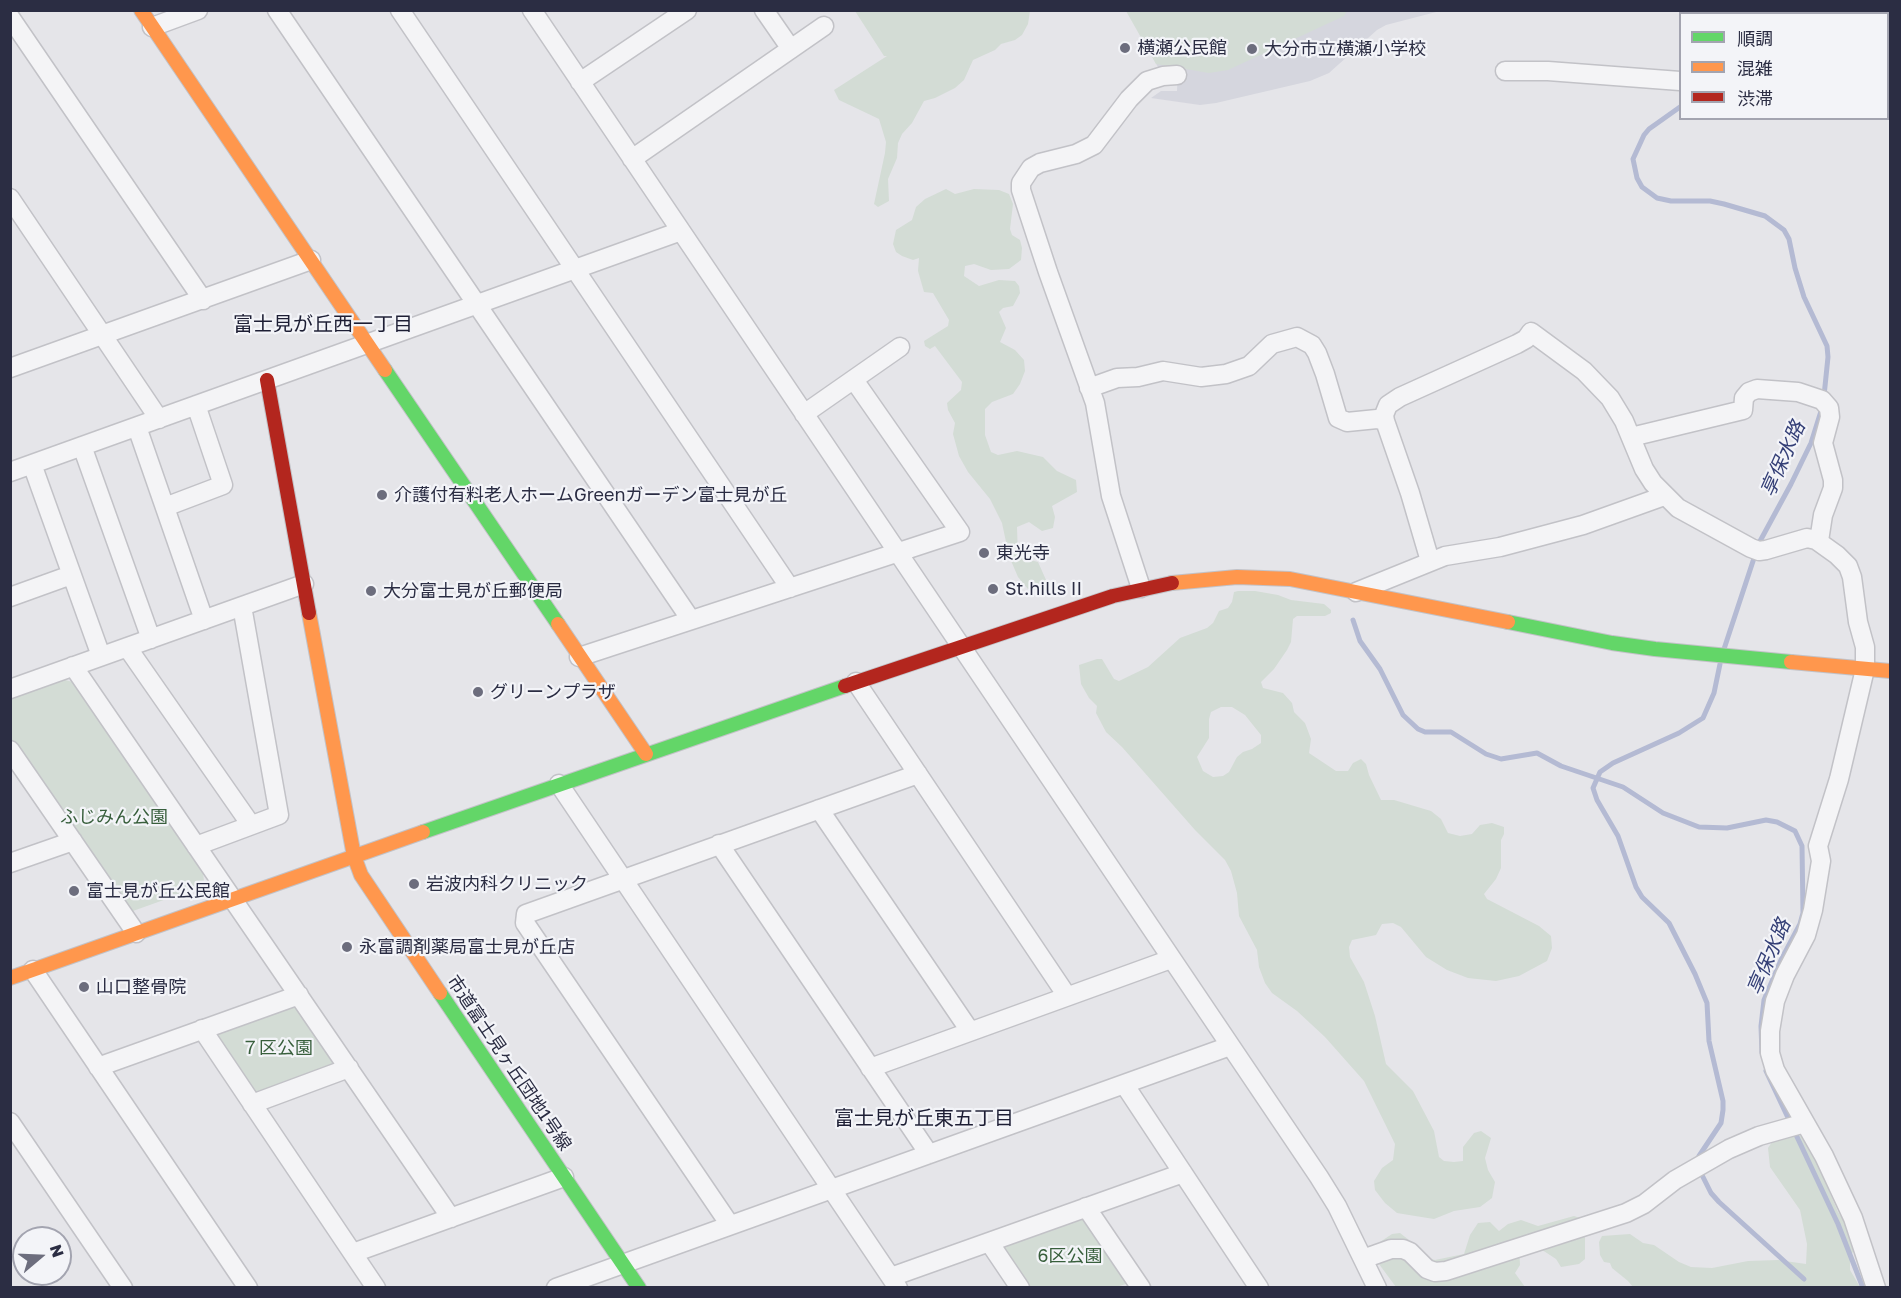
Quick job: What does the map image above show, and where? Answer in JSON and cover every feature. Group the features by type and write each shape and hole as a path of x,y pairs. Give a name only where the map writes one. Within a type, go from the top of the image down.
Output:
{"street":[{"path":"141,10 646,754"},
{"path":"152,27 198,10"},
{"path":"277,10 691,620"},
{"path":"400,10 790,588"},
{"path":"532,10 1328,1191 1377,1287"},
{"path":"580,82 687,10"},
{"path":"764,10 791,49"},
{"path":"10,16 203,300"},
{"path":"632,159 824,26"},
{"path":"1505,71 1548,71 1679,81"},
{"path":"1141,588 1111,496 1098,414 1048,272 1021,190 1021,183 1031,168 1040,163 1076,154 1094,145 1129,99 1147,81 1177,75"},
{"path":"10,198 159,419"},
{"path":"10,472 681,231"},
{"path":"10,368 311,260"},
{"path":"1430,561 1384,415 1391,402 1517,344 1531,333 1584,371 1610,398 1644,469 1664,496 1688,514 1751,548 1766,550 1807,538 1819,541 1843,561 1851,571 1858,622 1865,647 1865,669 1836,791 1818,846 1821,861 1810,923 1780,985 1770,1031 1770,1053 1775,1070 1824,1156 1853,1218 1876,1287"},
{"path":"1089,388 1117,378 1138,377 1163,371 1201,377 1226,374 1249,366 1272,344 1297,337 1312,345 1317,353 1326,374 1338,418 1347,422 1377,419 1385,421"},
{"path":"804,414 900,347"},
{"name":"市道富士見ヶ丘団地1号線","path":"267,380 354,855 368,886 639,1287"},
{"path":"579,657 960,532 854,380"},
{"path":"1630,437 1743,410 1744,398 1749,392 1757,389 1798,392 1822,400 1829,408 1830,417 1823,443 1833,488 1823,515 1819,541"},
{"path":"165,507 223,485 196,405"},
{"path":"137,427 204,620"},
{"path":"82,446 151,639"},
{"path":"32,464 101,657"},
{"path":"1356,592 1430,561 1457,553 1500,547 1583,525 1664,496"},
{"path":"10,597 71,575"},
{"path":"10,978 354,855 960,646 1141,588 1181,581 1253,576 1290,579 1633,646 1890,671"},
{"path":"10,689 303,584"},
{"path":"196,846 279,815 242,606"},
{"path":"127,647 251,825"},
{"path":"73,666 452,1218"},
{"path":"856,682 1067,996"},
{"path":"10,750 136,933"},
{"path":"730,1225 524,920 526,914 918,774"},
{"path":"559,784 895,1282 989,1242 1182,1173"},
{"path":"819,809 970,1031"},
{"path":"10,863 73,842"},
{"path":"719,844 929,1154"},
{"path":"870,1068 1171,959"},
{"path":"33,970 248,1287"},
{"path":"98,1067 299,995"},
{"path":"202,1029 376,1287"},
{"path":"556,1287 1230,1046"},
{"path":"252,1104 349,1068"},
{"path":"1124,1084 1259,1287"},
{"path":"10,1122 123,1287"},
{"path":"1363,1259 1392,1249 1403,1249 1410,1252 1426,1269 1435,1272 1446,1271 1618,1216 1644,1204 1676,1180 1729,1149 1786,1127 1805,1123"},
{"path":"353,1253 564,1177"},
{"path":"1086,1207 1136,1286"},
{"path":"989,1242 1020,1287"}],"shaded area":[{"name":"大分市立横瀬小学校","path":"1127,11 1440,11 1386,25 1377,30 1329,73 1310,81 1200,105 1151,98 1161,91 1177,91 1178,69 1159,69"}],"green space":[{"path":"855,11 1030,11 1028,24 1022,35 973,60 964,80 955,88 924,101 898,143 897,158 888,179 889,201 878,207 874,204 886,142 879,119 839,100 834,90 887,56 884,56"},
{"path":"1126,11 1347,11 1344,16 1228,70 1209,73 1156,64"},
{"path":"946,189 955,194 974,189 999,190 1009,194 1013,204 1010,229 1012,235 1020,240 1021,260 1009,269 991,270 974,264 965,266 964,276 979,286 999,280 1015,281 1019,286 1020,293 1013,306 1003,308 999,312 1006,328 1000,342 1015,350 1024,360 1025,371 1013,394 992,402 985,409 985,435 991,452 998,455 1017,451 1043,457 1057,471 1076,480 1077,492 1052,506 1055,517 1053,528 1042,531 1029,522 1017,527 1018,557 1038,562 1046,580 1039,588 1028,589 1018,577 1009,556 1002,523 990,499 968,472 959,456 953,434 955,423 947,403 961,390 962,382 935,346 930,349 925,346 924,341 948,326 949,320 933,293 924,292 918,271 919,258 913,260 902,256 896,252 893,244 896,230 912,220 916,207 925,199"},
{"path":"1255,591 1278,595 1291,600 1324,604 1331,610 1331,613 1325,616 1297,616 1293,619 1291,642 1274,669 1261,682 1263,688 1283,693 1292,703 1294,712 1305,723 1311,739 1309,753 1336,771 1348,771 1353,763 1361,759 1366,764 1381,800 1394,800 1431,811 1441,819 1448,833 1460,836 1472,834 1480,825 1492,823 1504,827 1501,840 1501,868 1496,879 1484,894 1487,899 1539,926 1551,936 1552,948 1547,961 1519,976 1496,981 1468,978 1447,970 1426,957 1401,927 1393,923 1382,924 1376,935 1352,940 1349,947 1350,957 1364,982 1375,1016 1386,1064 1413,1091 1434,1131 1439,1157 1444,1161 1463,1161 1463,1147 1474,1133 1481,1131 1491,1138 1485,1158 1488,1170 1495,1182 1492,1198 1480,1207 1454,1211 1434,1219 1409,1215 1397,1213 1375,1190 1374,1181 1382,1168 1393,1160 1395,1144 1364,1081 1325,1037 1297,1011 1272,993 1259,967 1257,950 1239,916 1237,893 1231,871 1225,860 1106,732 1096,713 1097,706 1081,684 1079,665 1097,659 1102,659 1114,679 1119,681 1148,667 1180,638 1207,628 1213,623 1219,611 1228,608 1234,592","holes":["1221,707 1232,707 1245,715 1261,735 1261,743 1237,757 1229,772 1223,776 1213,777 1203,771 1197,757 1209,738 1211,712"]},
{"name":"ふじみん公園","path":"61,679 73,682 78,687 203,871 204,882 200,887 133,911 124,908 11,740 10,695"},
{"name":"７区公園","path":"295,1003 338,1058 333,1067 258,1093 252,1091 216,1038 220,1030"},
{"path":"1797,1134 1805,1138 1811,1148 1838,1212 1856,1239 1856,1247 1850,1257 1850,1270 1860,1287 1633,1287 1612,1268 1610,1263 1604,1262 1600,1255 1599,1242 1602,1236 1630,1234 1691,1267 1712,1268 1748,1261 1778,1260 1806,1264 1807,1244 1800,1210 1770,1167 1768,1148 1774,1139"},
{"path":"1574,1216 1580,1218 1585,1226 1585,1259 1579,1264 1561,1267 1556,1259 1533,1244 1519,1247 1520,1265 1515,1273 1525,1287 1396,1287 1376,1260 1374,1246 1392,1234 1400,1233 1420,1254 1435,1260 1464,1254 1470,1235 1478,1223 1490,1222 1499,1231 1508,1224 1521,1220 1538,1226"},
{"name":"6区公園","path":"1080,1218 1089,1221 1127,1278 1126,1284 1116,1287 1026,1287 1002,1252 1004,1246"}],"waterway":[{"name":"享保水路","path":"1679,108 1644,135 1633,159 1637,178 1642,187 1657,198 1724,204 1765,216 1784,230 1789,239 1804,297 1827,346 1824,396"},
{"name":"享保水路","path":"1724,649 1759,543 1811,443 1822,408"},
{"name":"享保水路","path":"1353,620 1360,641 1380,669 1403,715 1418,729 1425,732 1451,732 1486,754 1501,759 1537,753 1561,766 1623,787 1663,813 1699,827 1727,828 1766,820 1777,822 1795,831 1802,846 1803,913 1764,1000 1761,1026 1762,1053"},
{"name":"享保水路","path":"1698,1162 1699,1156 1721,1123 1723,1110 1709,1041 1707,1003 1669,923 1642,897 1636,887 1618,836 1597,800 1593,788 1600,772 1613,763 1679,733 1703,718 1714,693 1720,664"},
{"name":"享保水路","path":"1766,1071 1838,1224 1863,1288"},
{"name":"享保水路","path":"1700,1171 1711,1193 1719,1202 1804,1279"}],"traffic: fast":[{"path":"385,370 558,624"},
{"path":"1508,622 1612,643 1791,662"},
{"path":"423,832 845,686"},
{"path":"440,993 639,1288"}],"traffic: slow":[{"path":"141,10 385,370"},
{"path":"1172,583 1237,577 1290,579 1508,622"},
{"path":"309,613 354,856 361,875 440,993"},
{"path":"558,624 646,754"},
{"path":"1791,662 1890,671"},
{"path":"10,978 423,832"}],"traffic: jam":[{"path":"267,380 309,613"},
{"path":"845,686 1113,596 1172,583"}],"place":[{"name":"横瀬公民館","path":"1125,48"},
{"name":"大分市立横瀬小学校","path":"1252,49"},
{"name":"介護付有料老人ホームGreenガーデン富士見が丘","path":"382,495"},
{"name":"東光寺","path":"984,553"},
{"name":"St.hills II","path":"993,589"},
{"name":"大分富士見が丘郵便局","path":"371,591"},
{"name":"グリーンプラザ","path":"478,692"},
{"name":"岩波内科クリニック","path":"414,884"},
{"name":"富士見が丘公民館","path":"74,891"},
{"name":"永富調剤薬局富士見が丘店","path":"347,947"},
{"name":"山口整骨院","path":"84,987"}],"district":[{"name":"富士見が丘西一丁目","path":"323,325"},
{"name":"富士見が丘東五丁目","path":"924,1119"}]}
